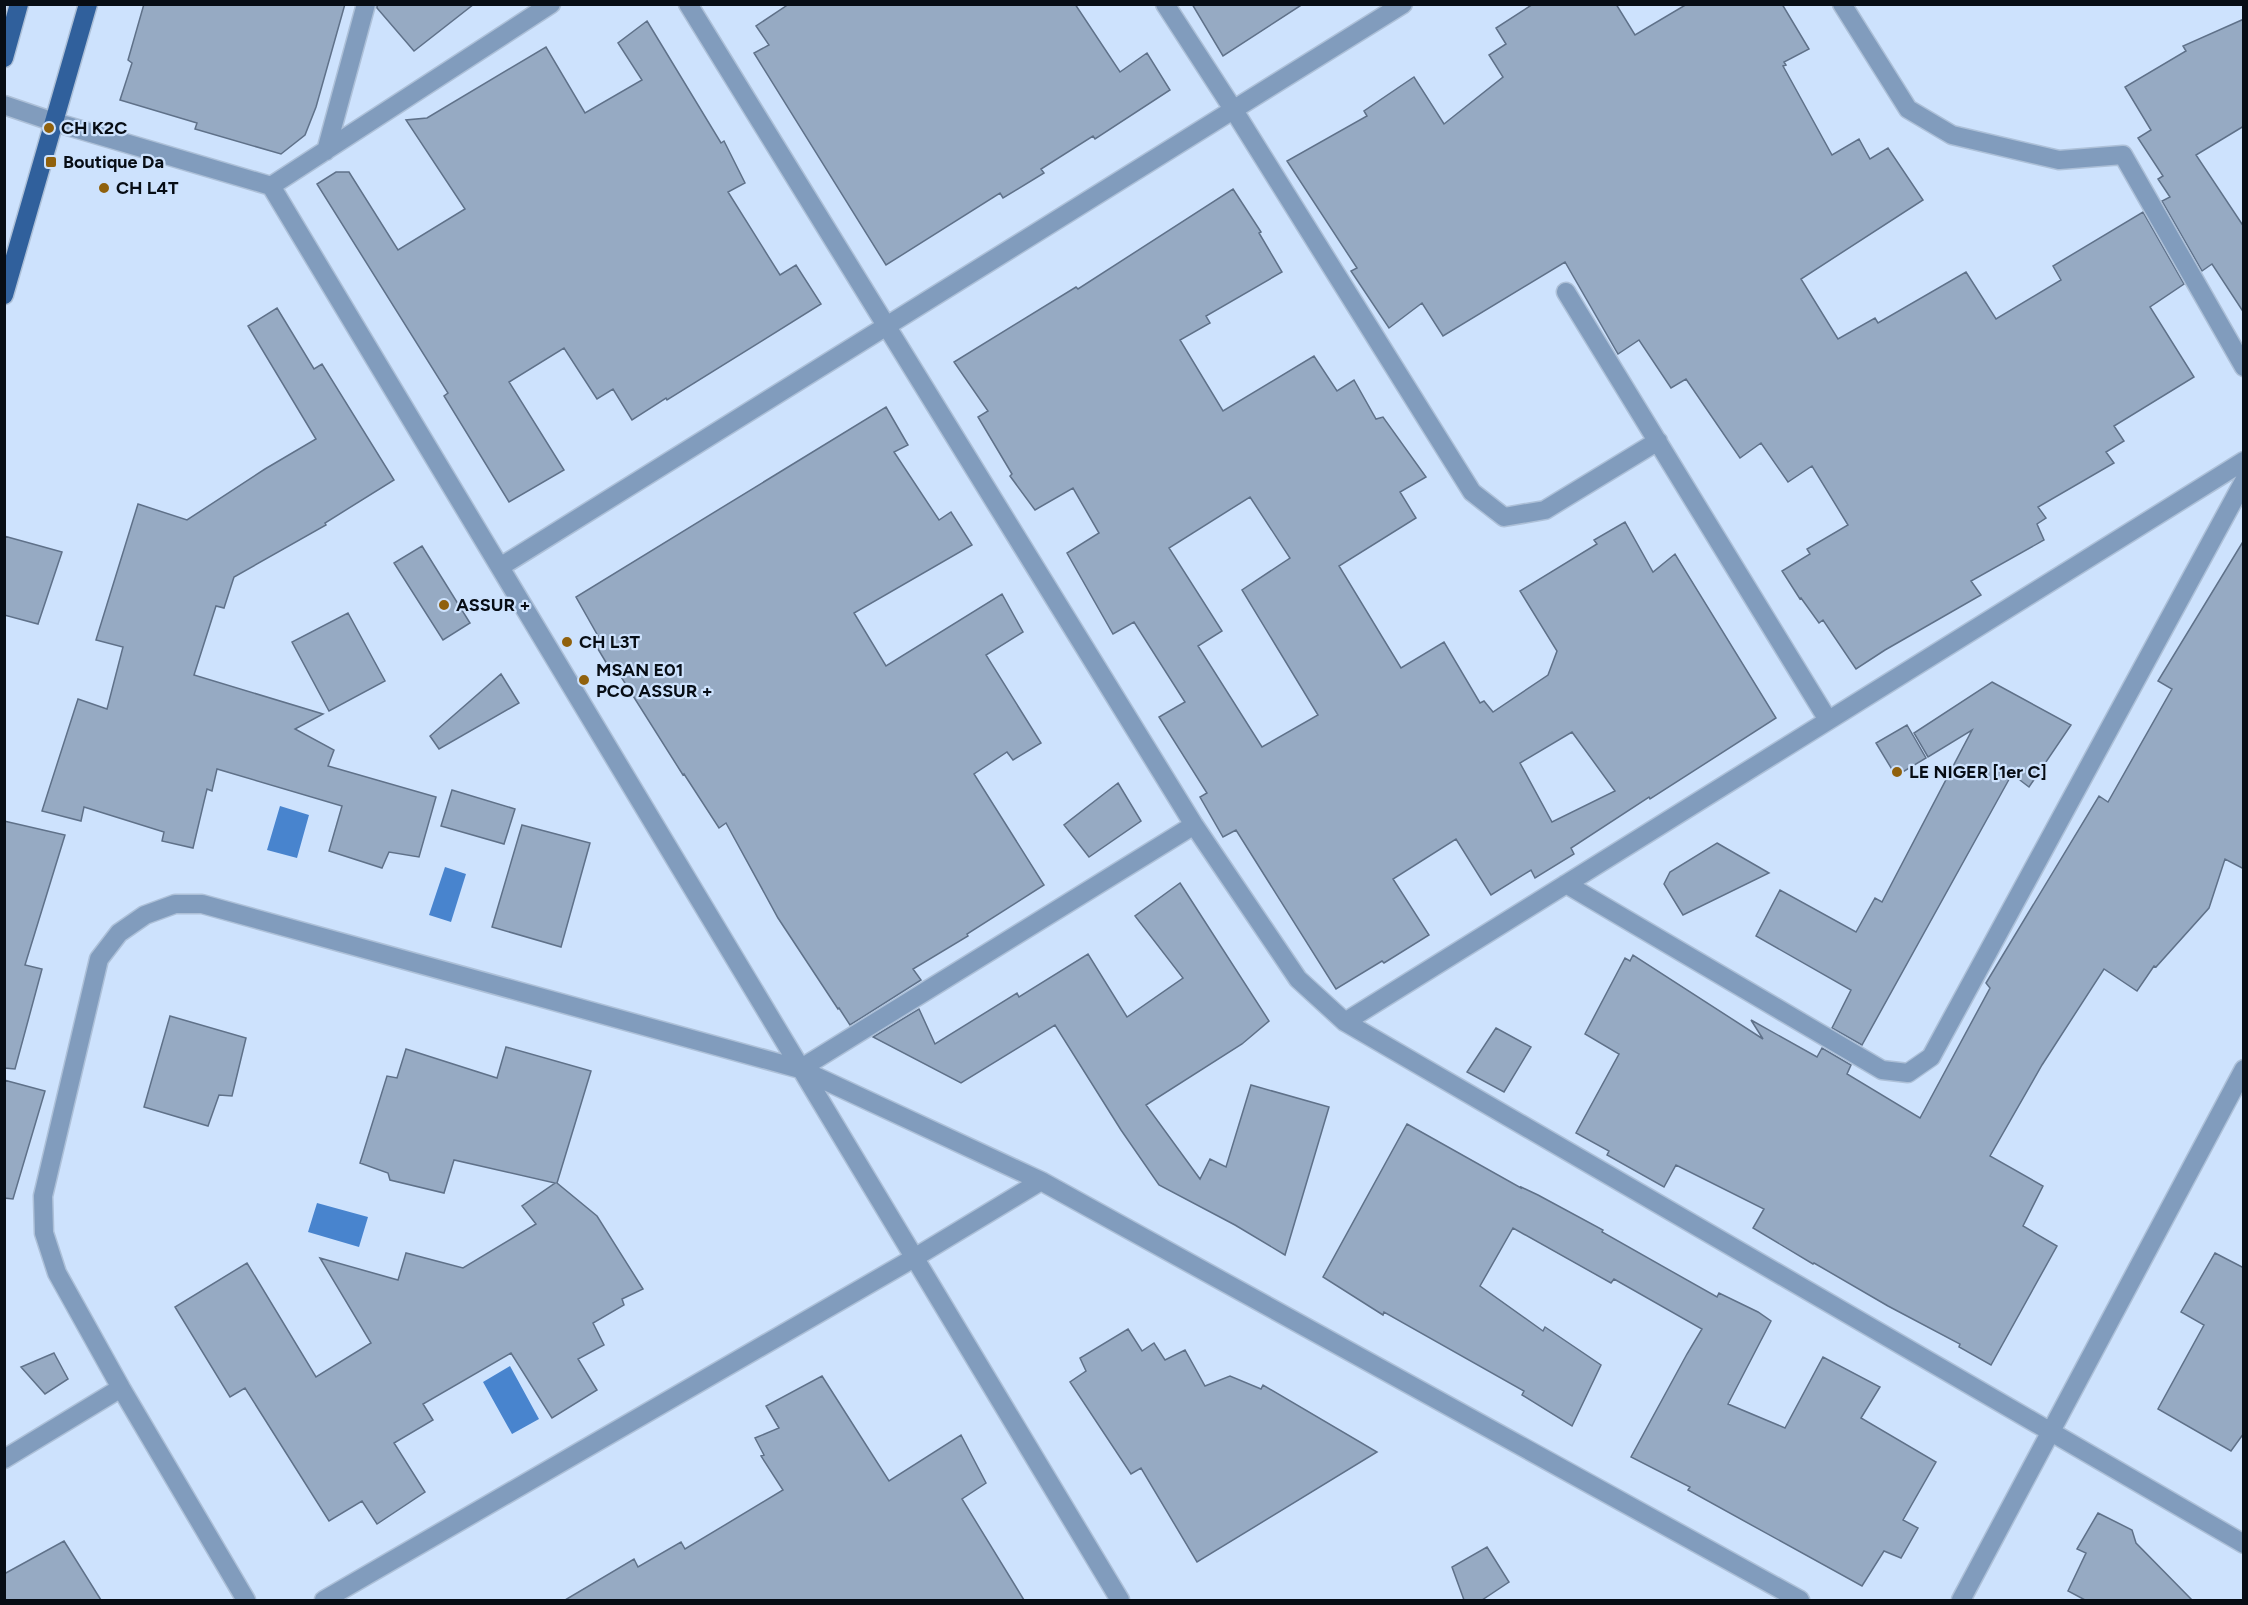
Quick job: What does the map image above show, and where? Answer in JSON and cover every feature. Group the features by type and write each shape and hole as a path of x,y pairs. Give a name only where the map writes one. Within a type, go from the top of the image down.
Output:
{"main road":[{"path":"4,58 19,4"},
{"path":"4,296 88,4"}],"street":[{"path":"326,151 366,4"},
{"path":"271,186 551,4"},
{"path":"688,4 1194,825 1298,979 1345,1022 2244,1544"},
{"path":"1165,4 1472,492 1504,517 1545,510 1658,441"},
{"path":"500,567 1403,4"},
{"path":"1842,4 1908,109 1952,135 2059,160 2123,155 2244,367"},
{"path":"4,105 271,186 1120,1600"},
{"path":"1566,292 1828,720"},
{"path":"1345,1022 2244,461"},
{"path":"1566,884 1882,1070 1908,1073 1931,1057 2244,481"},
{"path":"800,1069 1194,825"},
{"path":"246,1600 121,1388 57,1273 44,1233 43,1196 99,959 119,933 145,915 175,904 202,904 800,1069 1041,1181 1800,1600"},
{"path":"1960,1600 2244,1069"},
{"path":"324,1600 914,1258 1041,1181"},
{"path":"4,1459 121,1388"}],"water":[{"path":"280,806 309,815 297,858 267,850"},
{"path":"445,867 466,874 451,922 429,915"},
{"path":"317,1203 368,1217 359,1247 308,1232"},
{"path":"510,1366 539,1419 512,1434 483,1382"}],"building":[{"path":"144,4 345,4 316,107 305,135 281,154 195,129 197,123 120,100 132,63 128,60"},
{"path":"377,4 474,4 414,51 377,8"},
{"path":"789,4 1075,4 1120,72 1147,53 1170,90 1095,139 1093,136 1041,169 1044,173 1003,198 1000,193 886,265 754,53 769,45 756,26"},
{"path":"1192,4 1303,4 1223,56"},
{"path":"1533,4 1616,4 1635,35 1687,4 1782,4 1809,49 1784,62 1786,65 1783,66 1832,155 1859,139 1870,159 1888,148 1923,200 1801,279 1838,339 1875,318 1878,323 1966,272 1996,319 2061,280 2053,266 2143,212 2184,284 2150,307 2194,377 2114,426 2124,441 2106,452 2114,463 2038,507 2046,518 2037,524 2044,540 1971,581 1981,595 1856,669 1823,620 1819,623 1782,571 1810,554 1807,549 1848,525 1812,466 1788,482 1761,443 1740,458 1686,379 1671,388 1639,340 1618,354 1565,262 1443,336 1422,303 1389,328 1351,271 1357,268 1287,161 1367,116 1364,111 1414,77 1444,124 1503,77 1489,55 1506,44 1496,28"},
{"path":"2244,19 2244,126 2196,155 2244,227 2244,313 2212,264 2202,271 2162,201 2170,197 2158,179 2163,176 2138,138 2151,130 2125,87 2186,51 2183,46"},
{"path":"647,21 721,143 724,141 745,183 728,192 780,275 796,265 821,304 632,420 613,389 597,399 564,348 509,382 564,470 509,502 444,396 448,393 317,184 336,172 349,172 398,250 465,209 406,120 427,118 546,47 585,113 642,80 618,43"},
{"path":"1233,189 1261,232 1259,233 1282,272 1206,316 1210,323 1180,340 1223,411 1314,356 1337,391 1354,380 1376,419 1383,417 1426,477 1400,492 1416,518 1339,566 1401,668 1444,642 1480,703 1484,701 1493,712 1548,675 1557,651 1520,591 1597,544 1594,540 1625,522 1653,572 1675,554 1776,718 1571,848 1574,854 1535,878 1531,870 1491,895 1456,839 1393,879 1429,935 1336,989 1236,830 1223,837 1200,797 1207,793 1159,717 1185,702 1134,622 1113,634 1067,553 1099,533 1073,488 1035,510 1010,476 1012,474 978,417 988,411 954,362 1076,287 1078,289","holes":["1250,497 1290,558 1242,590 1318,715 1262,747 1198,646 1222,631 1169,548","1572,732 1615,791 1552,822 1520,763"]},
{"path":"277,308 314,369 322,364 394,480 325,523 326,525 234,577 224,608 216,606 194,675 323,714 295,729 334,750 328,766 436,797 419,857 389,852 382,868 329,851 342,806 217,769 212,791 207,789 193,848 162,841 164,832 84,807 81,821 42,811 78,699 107,709 123,647 96,640 138,504 187,520 316,439 248,326"},
{"path":"886,407 908,445 894,452 939,520 951,512 972,545 854,613 886,666 1002,594 1023,632 986,655 1041,743 1013,760 1007,752 974,774 1044,885 967,934 968,936 913,969 921,980 850,1025 778,918 726,823 719,828 618,672 613,674 592,639 598,636 576,597"},
{"path":"4,536 62,552 38,624 4,615"},
{"path":"2244,540 2244,869 2225,859 2209,908 2156,967 2154,966 2137,991 2104,969 2042,1065 1990,1156 2043,1186 2023,1226 2057,1246 1991,1365 1959,1347 1960,1344 1813,1264 1753,1228 1764,1209 1676,1165 1664,1187 1607,1155 1609,1151 1576,1133 1619,1054 1585,1034 1625,958 1630,961 1633,955 1763,1039 1751,1020 1817,1057 1822,1048 1851,1065 1847,1074 1920,1118 1990,988 1986,983 2099,796 2108,802 2172,689 2158,681"},
{"path":"422,546 470,623 443,640 394,563"},
{"path":"348,613 385,681 329,711 292,642"},
{"path":"501,674 519,703 439,749 430,736"},
{"path":"1992,682 2071,725 2029,787 2012,774 1862,1045 1832,1028 1851,990 1756,936 1780,890 1856,932 1875,898 1882,902 1972,730 1928,757 1914,733"},
{"path":"1907,725 1926,758 1896,776 1876,743"},
{"path":"1118,783 1141,821 1089,857 1064,825"},
{"path":"452,790 515,809 504,844 441,826"},
{"path":"4,821 65,835 25,965 42,969 15,1069 4,1068"},
{"path":"522,825 590,843 561,947 492,927"},
{"path":"1717,843 1769,873 1683,915 1664,884 1670,872"},
{"path":"1180,883 1269,1021 1242,1044 1146,1105 1200,1179 1210,1159 1226,1167 1251,1085 1329,1107 1285,1255 1235,1225 1159,1185 1121,1130 1055,1025 961,1083 873,1037 919,1009 935,1044 1017,993 1019,997 1088,954 1127,1017 1183,978 1135,916"},
{"path":"170,1016 246,1038 232,1096 219,1095 208,1126 144,1107"},
{"path":"1496,1028 1531,1047 1504,1092 1467,1072"},
{"path":"506,1047 591,1071 557,1183 597,1216 643,1289 622,1299 624,1305 593,1323 604,1345 578,1359 597,1390 552,1418 511,1353 423,1404 433,1420 394,1443 425,1492 377,1524 362,1501 329,1521 245,1388 230,1397 175,1307 247,1263 316,1377 371,1343 320,1258 398,1280 406,1253 463,1268 536,1224 522,1206 555,1183 454,1160 444,1193 390,1180 388,1173 360,1163 387,1076 397,1078 406,1049 497,1078"},
{"path":"4,1080 45,1091 13,1199 4,1198"},
{"path":"1407,1124 1521,1188 1603,1230 1602,1232 1717,1297 1719,1293 1771,1321 1728,1404 1785,1428 1823,1357 1880,1387 1861,1418 1936,1462 1903,1520 1918,1528 1901,1558 1884,1551 1862,1586 1688,1490 1690,1487 1631,1457 1702,1329 1614,1279 1611,1283 1513,1228 1480,1286 1543,1331 1545,1327 1601,1365 1572,1426 1522,1395 1524,1391 1384,1312 1383,1315 1323,1277"},
{"path":"2215,1253 2244,1268 2244,1433 2231,1451 2158,1409 2204,1325 2181,1312"},
{"path":"1128,1329 1142,1351 1154,1343 1165,1360 1185,1350 1205,1386 1230,1376 1261,1389 1263,1385 1377,1452 1197,1562 1141,1468 1131,1474 1070,1382 1086,1371 1080,1358"},
{"path":"54,1353 68,1379 45,1394 21,1367"},
{"path":"822,1376 889,1481 961,1435 986,1483 962,1499 1024,1600 565,1600 634,1559 638,1567 681,1542 685,1549 783,1490 761,1456 764,1455 755,1438 779,1428 766,1406"},
{"path":"2098,1513 2132,1530 2136,1543 2192,1600 2085,1600 2068,1591 2086,1553 2077,1549"},
{"path":"64,1541 101,1600 4,1600 4,1574"},
{"path":"1487,1547 1509,1582 1482,1600 1464,1600 1452,1567"}],"place":[{"name":"CH K2C","path":"49,128"},
{"name":"Boutique Da","path":"51,162"},
{"name":"CH L4T","path":"104,188"},
{"name":"ASSUR +","path":"444,605"},
{"name":"CH L3T","path":"567,642"},
{"name":"MSAN E01 PCO ASSUR +","path":"584,680"},
{"name":"LE NIGER [1er C]","path":"1897,772"}]}
